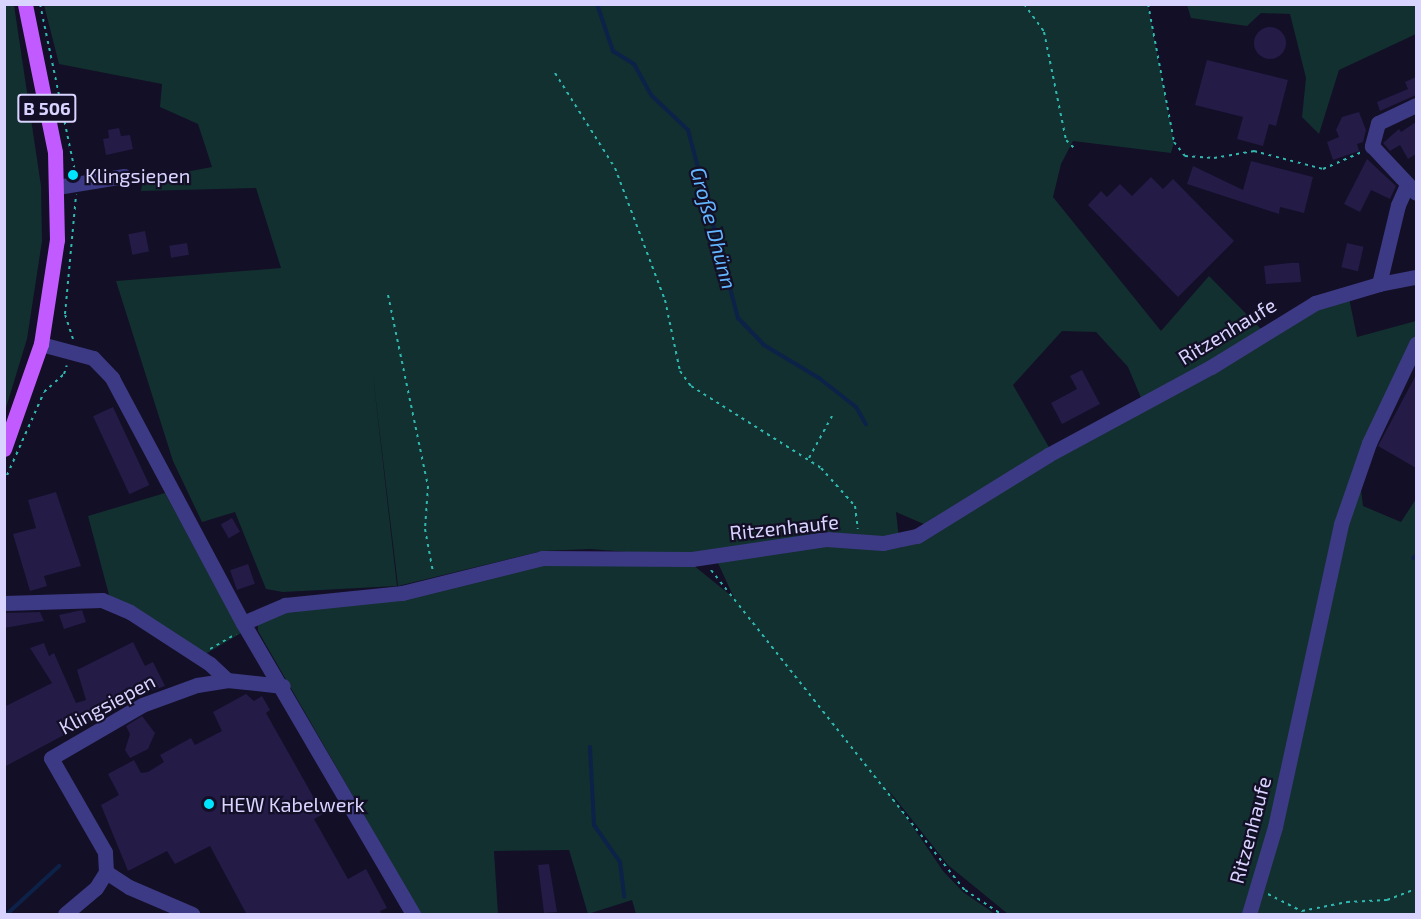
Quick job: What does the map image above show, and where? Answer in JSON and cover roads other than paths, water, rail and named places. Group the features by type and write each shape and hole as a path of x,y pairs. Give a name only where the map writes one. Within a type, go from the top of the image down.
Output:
{"main road":[{"name":"B 506","path":"4,449 41,344 57,240 55,152 25,4"}],"street":[{"path":"1379,284 1398,205 1412,189 1372,146 1378,123 1416,105"},
{"path":"57,187 124,176"},
{"name":"Ritzenhaufe","path":"245,626 285,605 402,593 542,558 704,557 826,539 883,543 917,536 1048,455 1211,367 1315,303 1379,284 1416,277"},
{"path":"41,344 93,358 112,378 245,626 283,686 412,915"},
{"name":"Ritzenhaufe","path":"1249,915 1275,827 1341,524 1369,443 1416,344"},
{"path":"4,603 102,600 130,612 227,680"},
{"name":"Klingsiepen","path":"106,872 105,852 51,758 142,705 197,685 227,680 283,686"},
{"path":"66,915 96,888 106,872 129,887 192,915"}],"waterway":[{"name":"Große Dhünn","path":"597,4 613,51 634,64 651,95 688,130 738,318 764,345 819,378 856,407 866,424"},
{"path":"590,747 594,825 620,862 624,897"},
{"path":"7,914 59,866"}],"place":[{"name":"Klingsiepen","path":"73,175"},
{"name":"HEW Kabelwerk","path":"209,804"}]}
